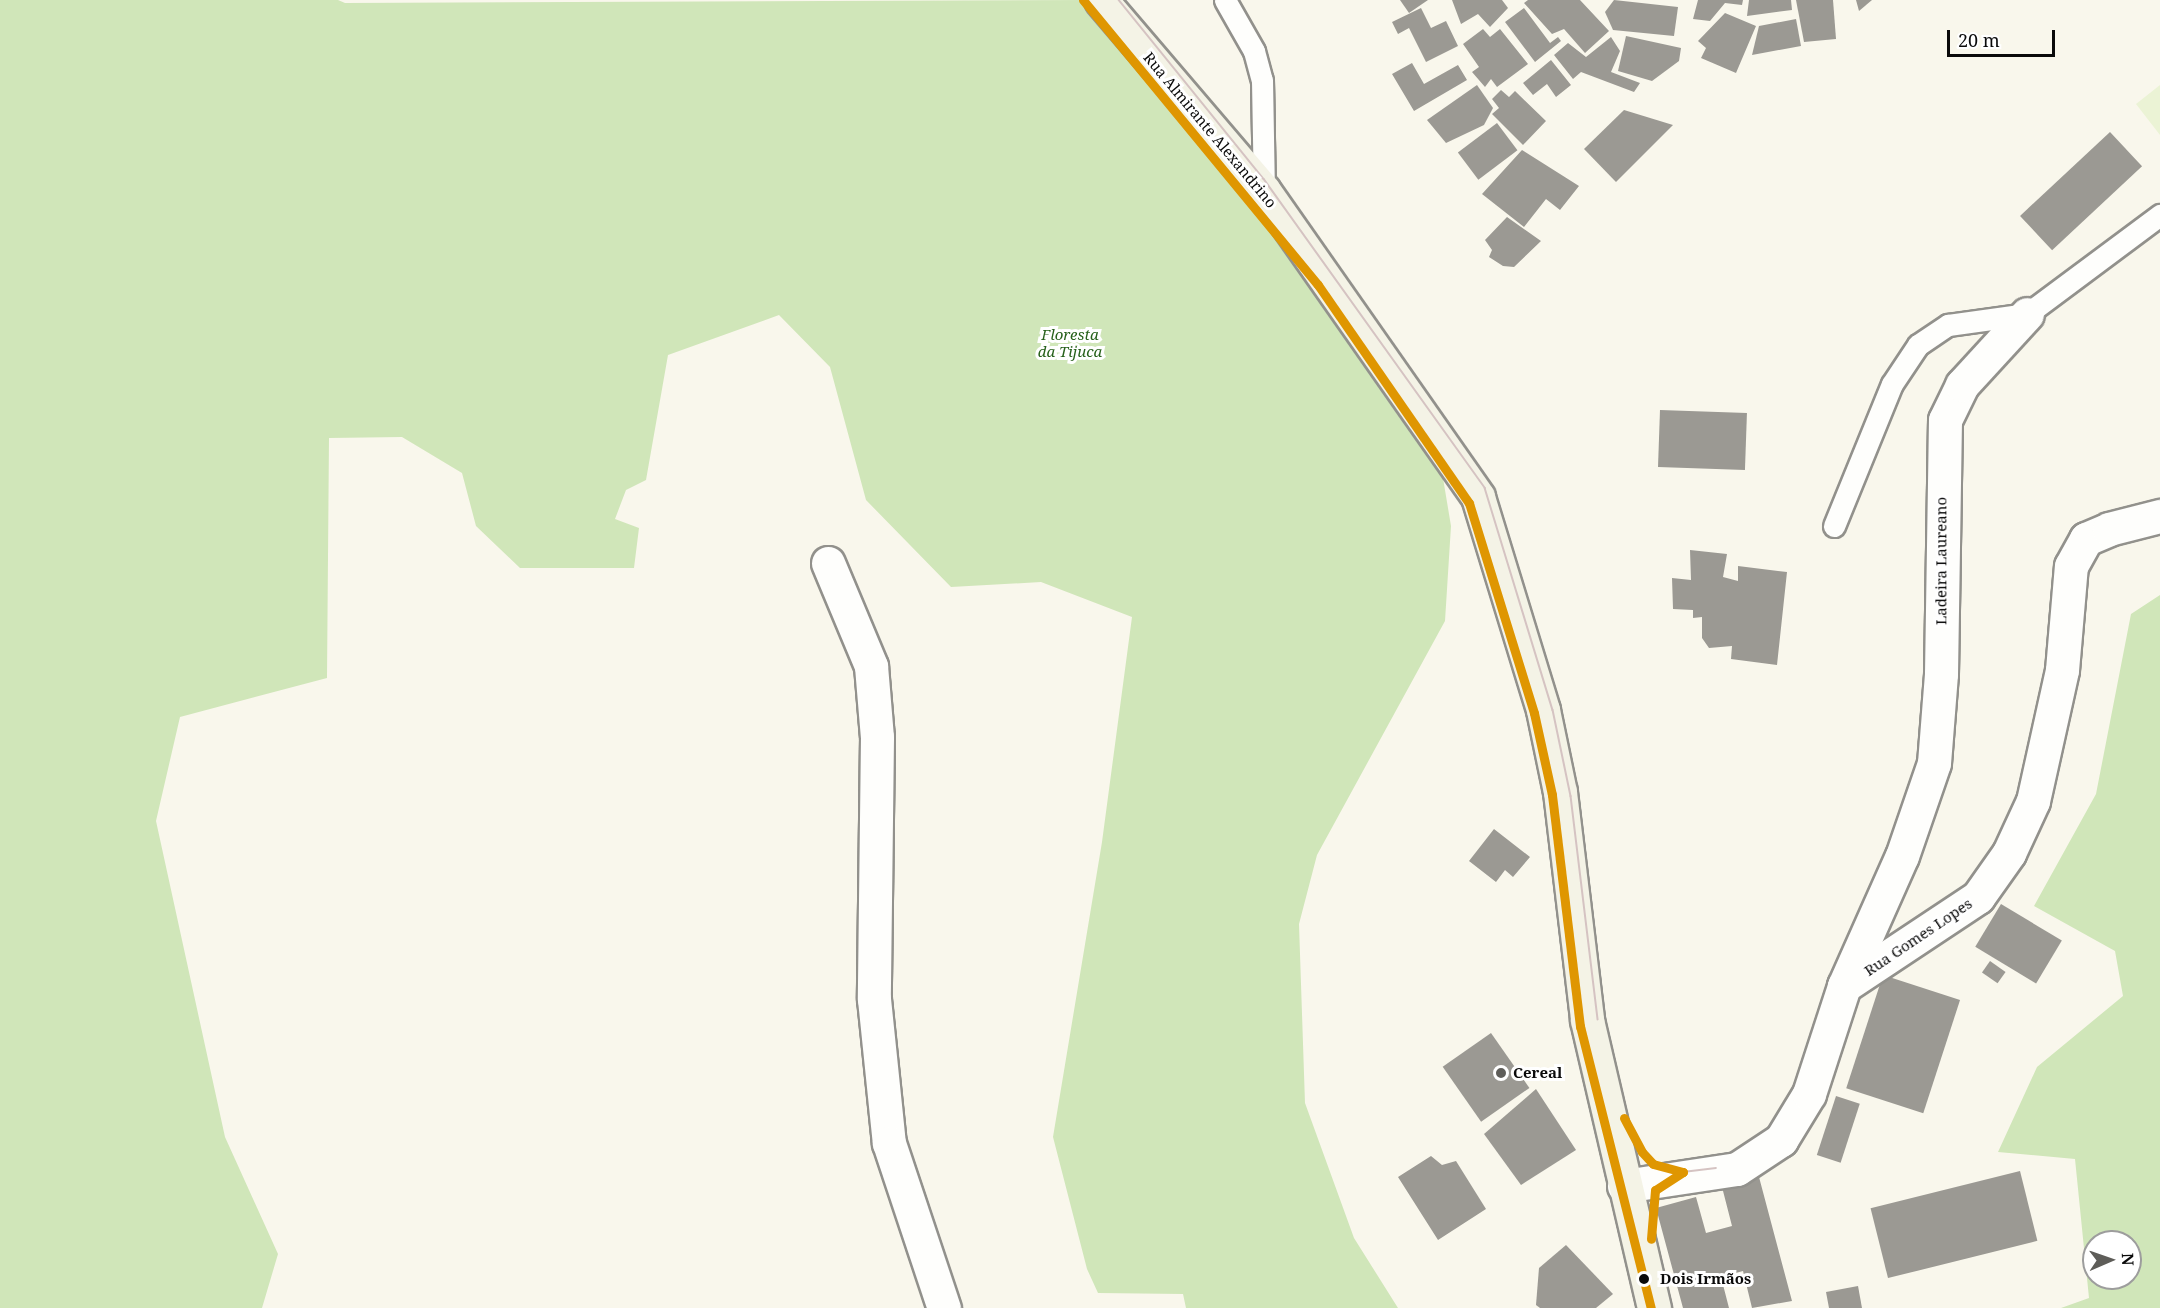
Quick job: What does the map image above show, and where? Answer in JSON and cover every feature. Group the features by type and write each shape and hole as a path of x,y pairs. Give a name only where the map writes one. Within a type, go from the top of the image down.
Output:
{"street":[{"name":"Rua Almirante Alexandrino","path":"1101,0 1264,191 1478,497 1550,740 1560,792 1587,1020 1653,1308"},
{"name":"Ladeira Laureano","path":"1844,986 1902,856 1934,763 1941,674 1945,420 1962,385 2027,314"},
{"name":"Rua Gomes Lopes","path":"1844,986 1978,897 2009,854 2033,801 2062,670 2071,566 2086,539 2160,516"},
{"path":"828,563 871,666 877,737 874,999 889,1143 944,1308"},
{"path":"1624,1186 1737,1169 1781,1140 1809,1094 1844,986"}],"lane":[{"path":"1225,0 1254,51 1262,80 1264,191"},
{"name":"Ladeira Laureano","path":"2027,314 2160,215"},
{"path":"1834,526 1892,384 1918,345 1948,325 2027,314"}],"green space":[{"name":"Floresta da Tijuca","path":"0,0 338,0 345,3 1086,0 1095,7 1395,379 1443,478 1451,526 1445,621 1317,855 1299,924 1305,1103 1354,1238 1398,1308 1186,1308 1183,1294 1098,1293 1087,1269 1053,1137 1102,842 1132,617 1041,582 951,587 866,500 830,367 779,315 668,355 646,480 626,490 615,519 639,528 634,568 520,568 476,526 462,473 402,437 329,438 327,678 180,717 156,821 225,1137 278,1254 262,1308 0,1308"},
{"path":"2160,85 2160,135 2136,104"},
{"path":"2160,595 2160,1308 2061,1308 2089,1298 2088,1290 2142,1290 2142,1230 2082,1230 2075,1159 1998,1152 2037,1067 2123,996 2115,951 2034,906 2096,794 2131,614"}],"building":[{"path":"1400,0 1428,0 1409,13"},
{"path":"1452,0 1502,0 1508,8 1490,27 1478,14 1461,24"},
{"path":"1528,0 1580,0 1609,31 1585,53 1564,29 1552,34 1524,3"},
{"path":"1614,0 1678,7 1674,36 1613,30 1605,12"},
{"path":"1698,0 1743,0 1742,5 1725,3 1710,21 1693,19"},
{"path":"1749,0 1791,0 1792,10 1747,16"},
{"path":"1796,0 1833,0 1836,39 1804,42"},
{"path":"1856,0 1872,0 1859,11"},
{"path":"1421,8 1431,28 1446,21 1458,46 1426,62 1409,28 1398,34 1392,22"},
{"path":"1524,8 1550,43 1558,37 1561,41 1535,62 1505,22"},
{"path":"1725,13 1756,26 1736,73 1701,58 1706,48 1698,41"},
{"path":"1796,19 1801,46 1752,55 1759,26"},
{"path":"1483,29 1490,37 1500,29 1528,64 1497,87 1491,79 1485,87 1472,72 1479,67 1463,44"},
{"path":"1626,36 1681,48 1679,61 1652,81 1618,71"},
{"path":"1611,37 1620,51 1611,72 1640,83 1634,92 1581,72 1573,79 1554,55 1568,43 1586,57"},
{"path":"1551,60 1571,85 1556,97 1547,84 1533,95 1523,83"},
{"path":"1412,63 1424,84 1458,65 1467,80 1414,111 1392,74"},
{"path":"1477,85 1493,108 1484,125 1446,143 1427,120"},
{"path":"1501,90 1509,97 1515,91 1546,121 1523,145 1492,114 1499,108 1492,99"},
{"path":"1624,110 1673,125 1616,182 1584,149"},
{"path":"1497,123 1517,150 1478,180 1458,152"},
{"path":"2110,132 2142,166 2052,250 2020,216"},
{"path":"1522,150 1579,186 1560,210 1546,199 1524,227 1482,194"},
{"path":"1507,217 1541,241 1514,267 1503,266 1489,257 1492,250 1485,240"},
{"path":"1660,410 1747,413 1745,470 1658,467"},
{"path":"1690,550 1727,554 1723,577 1738,581 1738,566 1787,572 1777,665 1731,659 1732,646 1709,648 1702,638 1702,617 1693,618 1693,610 1673,609 1672,578 1691,580"},
{"path":"1494,829 1530,857 1513,877 1505,870 1496,882 1469,861"},
{"path":"2001,904 2062,941 2036,983 1975,947"},
{"path":"1990,961 2006,972 1998,983 1982,972"},
{"path":"1883,975 1960,1000 1923,1113 1846,1088"},
{"path":"1491,1033 1529,1088 1481,1122 1443,1067"},
{"path":"1536,1089 1576,1150 1521,1185 1484,1134"},
{"path":"1836,1096 1860,1104 1841,1163 1817,1155"},
{"path":"1431,1156 1442,1165 1456,1161 1486,1209 1438,1240 1398,1177"},
{"path":"2020,1171 2037,1241 1888,1278 1871,1208"},
{"path":"1759,1177 1792,1301 1752,1308 1743,1271 1721,1277 1729,1308 1683,1308 1656,1208 1696,1197 1706,1233 1732,1226 1722,1187"},
{"path":"1566,1245 1613,1294 1596,1308 1540,1308 1536,1305 1539,1268"},
{"path":"1858,1286 1862,1308 1829,1308 1826,1292"}],"tram line":[{"path":"1083,0 1318,285 1469,503 1534,713 1552,795 1580,1026"},
{"path":"1119,0 1264,179 1485,488 1553,710 1571,796 1598,1019"},
{"path":"1624,1118 1642,1152 1653,1164 1683,1172 1655,1190 1651,1239"},
{"path":"1683,1172 1716,1168"}],"transit line":[{"path":"1083,0 1318,285 1469,503 1534,713 1552,795 1580,1026 1651,1308"},
{"path":"1624,1118 1642,1152 1653,1164 1683,1172 1655,1190 1651,1239"}],"place":[{"name":"Cereal","path":"1501,1073"},
{"name":"Dois Irmãos","path":"1644,1279"}]}
